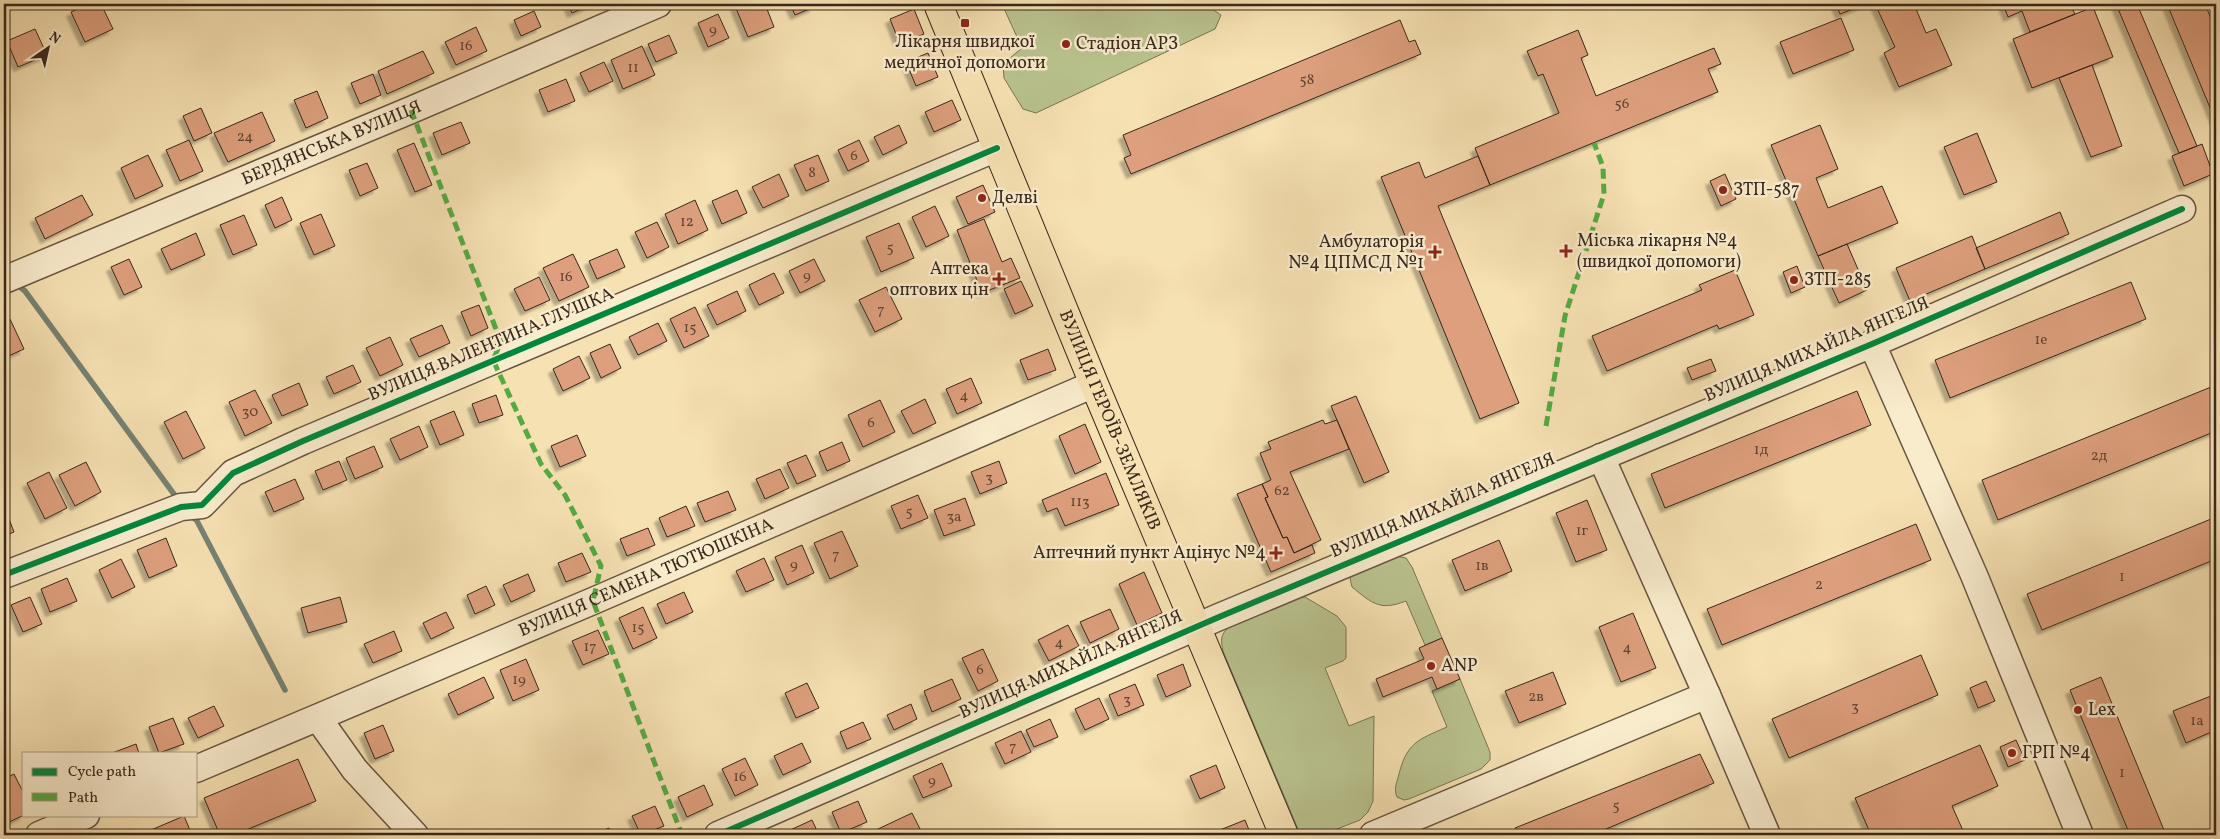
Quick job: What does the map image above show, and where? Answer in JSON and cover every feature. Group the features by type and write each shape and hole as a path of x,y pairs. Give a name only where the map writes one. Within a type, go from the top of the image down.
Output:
{"main road":[{"name":"ВУЛИЦЯ ГЕРОЇВ-ЗЕМЛЯКІВ","path":"938,4 1094,384 1284,835"}],"street":[{"name":"БЕРДЯНСЬКА ВУЛИЦЯ","path":"4,280 411,110 658,4"},
{"name":"ВУЛИЦЯ ВАЛЕНТИНА ГЛУШКА","path":"4,575 181,506 202,505 233,473 303,441 997,148"},
{"name":"ВУЛИЦЯ МИХАЙЛА ЯНГЕЛЯ","path":"718,835 1196,627 1872,344 2182,209"},
{"path":"1872,344 1974,575 2080,835"},
{"name":"ВУЛИЦЯ СЕМЕНА ТЮТЮШКІНА","path":"198,768 1094,384"},
{"path":"1601,456 1767,835"},
{"path":"1374,835 1707,695"},
{"path":"318,718 354,770 415,835"},
{"path":"38,835 84,816"}],"green space":[{"path":"1002,4 1209,4 1206,5 1221,15 1215,29 1036,113 1023,109 1004,78 1003,64 1022,48"},
{"path":"1396,556 1406,558 1412,567 1442,638 1425,645 1406,601 1390,605 1377,604 1371,602 1352,587 1351,575"},
{"path":"1300,597 1305,597 1337,616 1346,627 1346,658 1325,668 1349,726 1374,716 1373,801 1368,812 1360,820 1322,835 1309,835 1298,829 1223,651 1222,644 1222,636 1228,628"},
{"path":"1460,679 1490,752 1490,760 1481,769 1409,799 1404,800 1397,797 1395,789 1401,766 1409,750 1420,740 1447,727 1432,691"}],"building":[{"path":"89,4 101,4 113,29 85,42 71,12"},
{"path":"568,4 593,4 572,13"},
{"path":"742,4 765,4 774,27 748,37 735,6"},
{"path":"790,4 813,4 814,7 795,15"},
{"path":"1836,4 1866,4 1840,14"},
{"path":"1875,4 1914,4 1926,33 1936,29 1952,65 1899,87 1884,53 1895,47"},
{"path":"2003,4 2070,4 2075,14 2030,32 2022,11 2008,17"},
{"path":"2116,4 2137,4 2197,146 2179,153"},
{"path":"2167,4 2205,4 2216,31 2216,122"},
{"path":"2093,7 2113,57 2032,88 2013,39"},
{"path":"914,9 924,34 900,44 890,19"},
{"path":"534,11 541,27 521,36 514,20"},
{"path":"718,14 729,38 708,47 698,23"},
{"path":"1841,18 1854,50 1793,74 1780,42"},
{"path":"1400,20 1409,42 1415,40 1421,54 1131,174 1124,158 1131,155 1123,135"},
{"path":"476,27 487,51 456,65 445,42"},
{"path":"35,29 47,55 18,67 7,41"},
{"path":"1578,30 1588,55 1581,58 1596,96 1714,48 1721,64 1708,69 1718,92 1490,185 1475,148 1559,113 1543,74 1538,76 1527,51"},
{"path":"669,35 677,53 656,62 648,44"},
{"path":"642,46 655,75 623,89 611,60"},
{"path":"423,51 434,73 387,94 378,71"},
{"path":"928,53 938,77 916,86 906,62"},
{"path":"604,62 613,81 589,92 580,73"},
{"path":"2092,65 2122,146 2091,157 2059,78"},
{"path":"373,74 381,95 360,104 351,83"},
{"path":"566,79 575,101 548,112 539,90"},
{"path":"317,91 328,118 306,128 294,100"},
{"path":"952,100 961,120 934,132 925,112"},
{"path":"201,108 212,133 194,141 183,116"},
{"path":"262,112 275,141 228,162 214,133"},
{"path":"461,122 470,143 442,155 433,133"},
{"path":"899,125 907,143 883,155 874,137"},
{"path":"1820,125 1838,169 1816,178 1828,208 1882,186 1898,223 1818,256 1771,145"},
{"path":"1977,133 1997,182 1964,195 1944,147"},
{"path":"189,140 203,171 180,181 166,150"},
{"path":"859,140 869,161 848,171 838,150"},
{"path":"414,143 432,185 415,192 397,150"},
{"path":"2202,144 2213,174 2184,186 2172,156"},
{"path":"148,155 163,186 135,199 121,168"},
{"path":"818,155 829,181 806,191 794,165"},
{"name":"Амбулаторія №4 ЦПМСД №1","path":"1478,156 1490,185 1438,206 1519,403 1480,419 1381,177 1419,162 1425,178"},
{"path":"367,163 378,188 360,196 349,170"},
{"path":"779,174 789,196 763,208 752,187"},
{"name":"ЗТП-587","path":"1725,174 1736,199 1721,206 1710,181"},
{"path":"983,185 995,212 968,224 956,197"},
{"path":"737,190 747,213 722,224 712,201"},
{"path":"82,195 93,215 45,239 35,218"},
{"path":"282,197 292,220 275,228 265,205"},
{"path":"695,200 708,230 678,244 665,214"},
{"path":"935,206 949,236 926,247 912,217"},
{"path":"2060,212 2069,234 1985,269 1976,248"},
{"path":"321,214 335,246 314,255 300,223"},
{"path":"244,215 257,245 233,255 220,225"},
{"path":"984,219 1002,262 1011,258 1020,278 982,293 957,230"},
{"path":"657,222 669,247 647,258 635,232"},
{"path":"899,223 914,258 881,272 866,237"},
{"path":"196,233 205,255 171,270 161,249"},
{"path":"1972,236 1985,269 1910,301 1896,268"},
{"path":"1847,244 1867,290 1839,303 1818,256"},
{"path":"617,249 625,267 597,279 589,261"},
{"path":"573,254 589,287 559,301 543,268"},
{"path":"129,259 142,287 124,295 111,267"},
{"path":"814,259 825,281 800,293 789,271"},
{"name":"ЗТП-285","path":"1797,266 1805,287 1791,293 1783,272"},
{"path":"1735,270 1754,315 1719,329 1717,325 1607,371 1592,336 1702,290 1699,285"},
{"path":"774,273 784,293 759,305 749,285"},
{"path":"539,277 550,300 525,311 514,289"},
{"path":"1021,281 1033,306 1015,314 1004,289"},
{"path":"2131,282 2146,319 1950,398 1935,360"},
{"path":"886,287 902,319 875,332 859,300"},
{"path":"737,291 746,311 717,325 707,305"},
{"path":"479,305 488,328 471,336 461,312"},
{"path":"695,307 709,336 684,348 670,319"},
{"path":"10,319 24,349 4,358 4,322"},
{"path":"658,323 667,341 638,355 629,337"},
{"path":"442,325 450,343 419,357 410,339"},
{"path":"390,337 403,365 380,376 366,348"},
{"path":"610,344 621,368 601,378 590,353"},
{"path":"1048,349 1056,370 1028,380 1020,360"},
{"path":"579,356 590,378 563,391 553,369"},
{"path":"1711,359 1716,371 1692,380 1687,368"},
{"path":"353,365 361,382 334,394 326,377"},
{"path":"971,378 982,403 957,414 946,389"},
{"path":"299,383 308,405 282,416 272,395"},
{"path":"2216,385 2216,431 1998,520 1982,480"},
{"path":"255,390 272,423 245,436 229,402"},
{"path":"1857,391 1871,425 1665,508 1651,474"},
{"path":"496,395 503,415 479,423 472,404"},
{"path":"1356,396 1389,472 1364,483 1331,406"},
{"path":"925,399 936,423 913,434 901,411"},
{"path":"880,400 895,432 863,447 848,415"},
{"path":"186,411 205,448 183,459 164,422"},
{"path":"454,411 464,435 440,445 430,421"},
{"path":"1323,420 1325,424 1337,420 1349,449 1290,472 1321,540 1294,553 1287,537 1283,538 1265,498 1268,497 1262,484 1271,480 1260,453 1271,449 1268,442"},
{"path":"1085,424 1101,462 1075,474 1059,436"},
{"path":"419,426 428,447 400,460 390,439"},
{"path":"577,435 586,456 560,467 551,446"},
{"path":"842,442 850,461 827,471 819,452"},
{"path":"374,446 383,467 355,479 346,458"},
{"path":"806,455 816,476 797,484 787,463"},
{"path":"339,461 347,480 323,490 315,471"},
{"path":"999,461 1007,483 980,494 971,472"},
{"path":"86,462 101,492 75,506 59,475"},
{"path":"780,469 789,488 765,499 756,479"},
{"path":"49,472 67,508 45,519 27,483"},
{"path":"1106,473 1119,505 1065,526 1057,508 1047,512 1042,500"},
{"path":"295,479 304,499 274,512 265,492"},
{"path":"1262,484 1268,497 1265,498 1283,538 1287,537 1294,553 1312,545 1315,553 1271,572 1237,494"},
{"path":"728,491 736,510 705,522 697,503"},
{"path":"918,495 928,518 901,529 891,506"},
{"path":"965,498 975,525 944,536 934,510"},
{"path":"1587,500 1607,550 1576,562 1556,513"},
{"path":"4,506 14,532 4,536"},
{"path":"686,506 695,526 667,537 659,518"},
{"path":"2216,517 2216,559 2042,630 2027,594"},
{"path":"1916,524 1931,560 1722,645 1707,609"},
{"path":"648,528 655,545 627,556 620,539"},
{"path":"842,531 858,566 830,579 814,543"},
{"path":"166,538 177,566 149,578 137,550"},
{"path":"1499,540 1512,571 1465,591 1452,560"},
{"path":"802,545 814,573 787,585 775,557"},
{"path":"582,553 591,572 566,582 558,563"},
{"path":"764,558 774,580 746,592 736,571"},
{"path":"121,559 135,587 112,598 99,570"},
{"path":"1144,572 1162,613 1137,625 1119,584"},
{"path":"528,574 535,591 511,602 503,585"},
{"path":"67,578 77,601 50,612 41,589"},
{"path":"486,586 495,605 475,614 467,595"},
{"path":"684,592 693,612 666,624 657,604"},
{"path":"30,597 42,624 23,632 11,605"},
{"path":"340,597 347,622 308,633 301,608"},
{"path":"643,607 657,638 633,649 619,618"},
{"path":"1110,609 1119,629 1090,643 1080,622"},
{"path":"446,612 454,628 431,639 423,623"},
{"path":"1633,613 1656,668 1621,682 1599,627"},
{"path":"1068,625 1079,646 1049,661 1038,640"},
{"path":"598,630 609,654 583,665 572,641"},
{"path":"394,631 402,651 373,663 364,644"},
{"name":"ANP","path":"1442,638 1460,679 1437,689 1432,677 1383,697 1376,679 1424,659 1419,648"},
{"path":"983,649 998,681 978,691 962,658"},
{"path":"1921,655 1938,695 1789,758 1772,719"},
{"path":"526,659 539,690 513,701 500,670"},
{"path":"1183,664 1191,686 1166,697 1157,675"},
{"path":"1553,672 1566,704 1519,723 1505,691"},
{"path":"484,677 494,698 458,715 448,694"},
{"path":"2101,677 2166,835 2130,835 2070,690"},
{"path":"952,679 961,699 932,712 924,691"},
{"path":"1986,681 1995,701 1978,708 1970,688"},
{"path":"807,683 819,708 796,718 785,693"},
{"path":"1135,684 1144,705 1118,716 1109,695"},
{"path":"2216,694 2216,730 2186,743 2173,711"},
{"path":"1099,698 1109,719 1085,730 1075,709"},
{"path":"911,704 917,719 894,730 887,715"},
{"path":"214,706 224,726 198,738 188,718"},
{"path":"173,718 184,744 159,752 149,727"},
{"path":"1050,719 1058,737 1034,747 1026,730"},
{"path":"863,722 871,739 847,749 840,732"},
{"path":"383,725 394,751 375,759 364,733"},
{"path":"1021,731 1031,752 1005,764 995,743"},
{"name":"ГРП №4","path":"2016,740 2025,760 2008,767 2000,747"},
{"path":"802,743 811,762 783,775 774,756"},
{"path":"136,744 139,752 115,752"},
{"path":"1980,745 1998,786 1952,806 1965,835 1871,835 1855,798"},
{"path":"1700,754 1714,783 1592,835 1518,835 1515,828"},
{"path":"745,758 758,785 735,796 722,769"},
{"path":"298,759 316,801 234,835 220,835 204,798"},
{"path":"942,763 952,786 923,798 913,776"},
{"path":"1216,765 1225,788 1200,799 1190,776"},
{"path":"14,774 22,790 22,816 5,824 4,820 4,779"},
{"path":"704,785 713,805 687,817 678,797"},
{"path":"858,801 867,822 841,833 832,812"},
{"path":"655,806 664,826 641,835 632,816"},
{"path":"912,813 923,835 879,835 876,830"},
{"path":"184,816 192,835 153,835 151,830"},
{"path":"812,820 819,835 787,835 786,832"},
{"path":"1245,820 1251,835 1222,835 1220,830"},
{"path":"609,828 612,835 592,835"}],"waterway":[{"path":"15,283 25,291 179,501"},
{"path":"190,514 197,521 285,690"}],"marked path":[{"path":"411,110 501,342 493,360 541,464 565,495 601,566 593,601 682,835"},
{"path":"1546,426 1565,316 1604,194 1603,167 1594,143"}],"cycle path":[{"path":"4,575 181,507 202,505 233,473 303,441 997,148"},
{"path":"718,835 1219,617 1872,344 2182,209"}],"place":[{"name":"Лікарня швидкої медичної допомоги","path":"965,23"},
{"name":"Стадіон АРЗ","path":"1066,44"},
{"name":"ЗТП-587","path":"1723,190"},
{"name":"Делві","path":"982,198"},
{"name":"Міська лікарня №4 (швидкої допомоги)","path":"1566,251"},
{"name":"Амбулаторія №4 ЦПМСД №1","path":"1435,252"},
{"name":"Аптека оптових цін","path":"999,279"},
{"name":"ЗТП-285","path":"1794,280"},
{"name":"Аптечний пункт Ацінус №4","path":"1276,553"},
{"name":"ANP","path":"1431,666"},
{"name":"Lex","path":"2078,710"},
{"name":"ГРП №4","path":"2012,753"}]}
